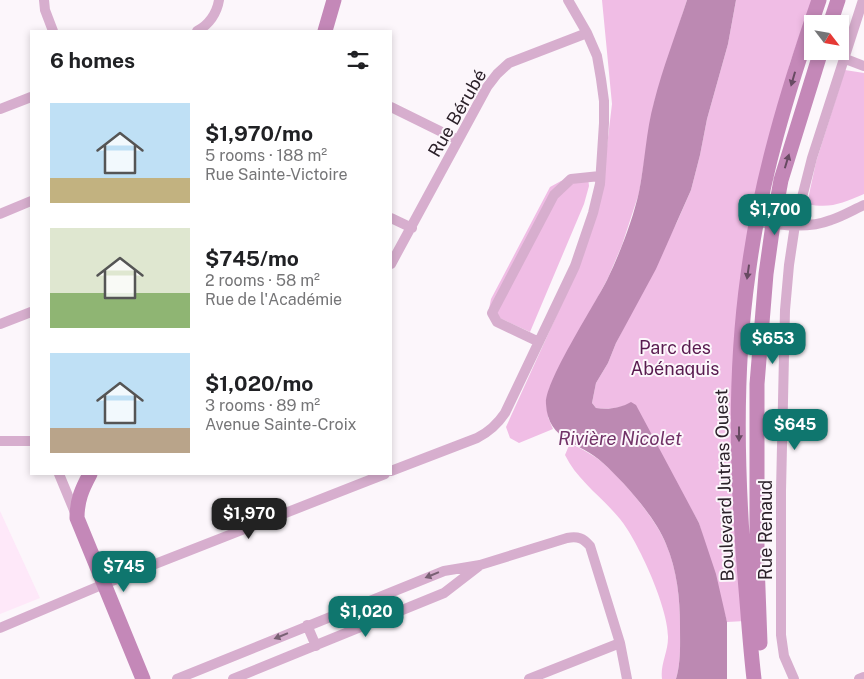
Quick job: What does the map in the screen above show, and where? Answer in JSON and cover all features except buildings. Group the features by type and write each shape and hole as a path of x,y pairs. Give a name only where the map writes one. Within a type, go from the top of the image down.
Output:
{"main road":[{"path":"324,30 334,0"},
{"name":"Boulevard Jutras Ouest","path":"754,679 740,503 738,432 742,324 757,222 776,137 819,0"},
{"path":"833,15 838,0"},
{"name":"Boulevard Jutras Ouest","path":"759,679 761,663 756,562 757,384 761,320 773,224 781,180 818,60"},
{"path":"89,475 80,493 77,504 77,518 143,679"}],"street":[{"path":"44,0 53,30"},
{"path":"200,30 214,16 219,0"},
{"path":"392,471 476,438 493,428 505,413 574,266 593,212 600,176 604,101 597,56 587,33 568,0"},
{"name":"Rue Renaud","path":"849,41 863,0"},
{"name":"Rue Bérubé","path":"392,262 458,140 497,74 509,63 587,33"},
{"name":"Rue Renaud","path":"794,679 786,663 782,648 781,626 785,310 795,225 812,158 842,60"},
{"path":"848,60 864,66"},
{"path":"0,109 30,96"},
{"path":"392,107 458,140"},
{"path":"539,342 497,322 492,312 554,195 571,179 600,176"},
{"path":"0,214 30,201"},
{"path":"757,222 795,225 830,221 864,205"},
{"path":"392,218 412,228"},
{"path":"0,324 30,312"},
{"path":"0,441 30,441"},
{"path":"59,475 77,518"},
{"path":"0,628 104,584 382,475"},
{"path":"177,679 444,571 480,565 567,538 577,537 584,540 590,546 620,644 627,679"},
{"path":"233,679 444,593 480,565"},
{"path":"307,625 316,646"},
{"path":"529,679 620,644"},
{"path":"859,679 864,677"}],"shaded area":[{"path":"0,511 40,598 0,614"}],"green space":[{"path":"602,0 687,0 654,103 639,193 622,245 608,278 549,389 548,417 553,429 519,443 510,438 506,427 579,266 603,179 612,104"},
{"name":"Parc des Abénaquis","path":"736,0 812,0 807,15 804,15 804,23 790,63 752,216 738,310 745,621 727,622 699,523 631,403 605,409 596,408 592,403 596,383 608,363 691,190 707,119 728,44"},
{"path":"845,70 864,73 864,194 830,205 807,204 816,162"},
{"path":"584,176 588,177 589,186 584,204 530,332 493,315 489,309 491,299 550,187 561,181"},
{"path":"570,443 599,460 620,480 655,523 666,544 675,574 679,605 680,653 676,679 662,679 662,669 668,643 667,625 651,576 635,543 620,519 570,464 565,455"}],"water":[{"name":"Rivière Nicolet","path":"687,0 736,0 728,44 707,119 691,190 656,269 596,383 592,403 596,408 601,409 619,407 631,402 636,405 699,523 716,574 727,622 727,679 676,679 680,653 680,616 675,574 666,544 655,523 630,490 603,463 559,434 548,417 546,404 553,379 608,278 622,247 639,192 654,102 665,63"}]}
